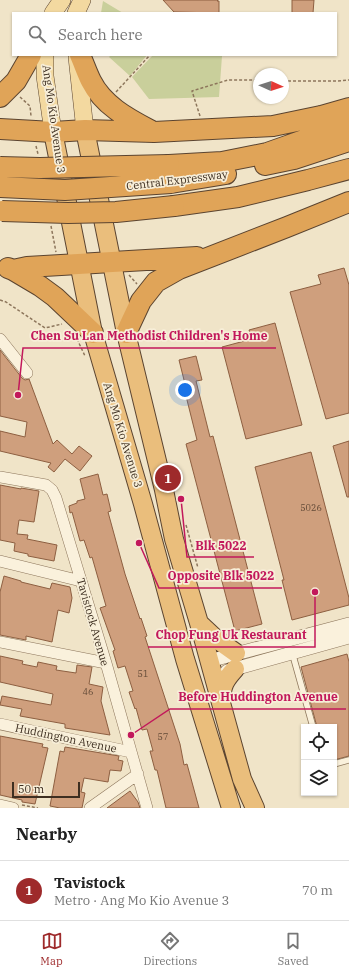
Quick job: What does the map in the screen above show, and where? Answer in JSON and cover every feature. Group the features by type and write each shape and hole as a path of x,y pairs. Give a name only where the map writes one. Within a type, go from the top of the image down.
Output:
{"highway":[{"path":"0,97 16,81 30,56"},
{"path":"80,56 92,82 106,103 131,120 154,132"},
{"path":"0,129 53,132 85,130 154,132 273,126 321,116 349,108"},
{"path":"0,167 170,174 267,153 349,124"},
{"path":"85,130 119,261 126,333 164,490 174,539 242,779 251,801"},
{"name":"Ang Mo Kio Avenue 3","path":"53,132 93,333 144,504 185,658 230,804"},
{"name":"Central Expressway","path":"0,187 65,190 170,174 234,173 294,158 349,141"},
{"path":"1,211 68,213 116,212 174,206 238,197 349,169"},
{"path":"126,333 146,294 156,282 179,269 349,202"},
{"path":"7,268 214,256"},
{"path":"7,268 40,286 93,333"},
{"path":"199,623 236,661 222,687 220,700"},
{"path":"230,804 230,792 234,789 242,789 251,801"}],"main road":[{"path":"54,12 62,0"},
{"path":"76,12 82,0"},
{"name":"Ang Mo Kio Avenue 3","path":"45,56 45,76 53,132"},
{"path":"76,56 85,130"}],"street":[{"path":"0,339 27,373"},
{"name":"Tavistock Avenue","path":"0,477 46,485 52,490 56,498 106,663 147,808"},
{"path":"0,561 81,580"},
{"path":"211,668 349,624"},
{"path":"236,661 292,652 349,637"},
{"path":"0,642 106,663"},
{"name":"Huddington Avenue","path":"0,724 131,752"},
{"path":"90,808 138,774"},
{"path":"0,805 14,808"}],"lane":[{"path":"292,652 312,724"},
{"path":"337,763 349,760"}],"path":[{"path":"113,96 149,56"},
{"path":"201,118 192,91 228,80 253,80"},
{"path":"289,81 349,80"},
{"path":"119,261 130,277 146,294"},
{"path":"0,300 6,302 45,328 66,324"},
{"path":"185,522 200,575"}],"green space":[{"path":"103,1 121,12 101,12"},
{"path":"110,56 146,56 130,76 109,57"},
{"path":"152,56 222,56 219,97 149,99 132,77"}],"building":[{"path":"163,0 219,1 219,12 174,12"},
{"path":"292,0 314,0 313,12 292,12"},
{"path":"344,268 349,285 349,413 326,419 290,292 321,284 318,275"},
{"path":"275,323 302,425 246,439 222,347 252,339 249,330"},
{"path":"0,350 22,378 25,380 29,379 53,444 57,440 72,454 79,446 92,456 80,471 65,459 54,472 48,467 51,463 0,451 0,431 25,437 27,422 0,416"},
{"path":"196,356 202,380 196,381 210,437 213,436 262,624 235,631 186,444 197,440 179,360"},
{"path":"349,441 349,497 347,497 333,446"},
{"path":"311,452 349,598 349,605 292,620 282,580 284,580 255,467"},
{"path":"98,474 103,495 107,494 111,511 108,512 125,574 147,636 145,637 180,744 184,765 187,764 199,808 166,808 157,770 155,770 150,751 153,751 147,729 142,730 136,708 135,709 129,692 133,691 125,666 118,668 113,651 115,650 100,608 106,606 92,557 90,558 84,540 80,541 72,512 70,513 69,506 77,503 77,501 85,499 80,479"},
{"path":"0,485 39,491 34,522 19,520 17,534 28,535 27,539 57,545 54,561 28,556 28,554 14,551 15,543 0,540"},
{"path":"4,576 50,589 52,583 70,587 72,598 69,613 58,610 52,642 26,636 26,640 0,635 0,592"},
{"path":"347,654 349,662 349,756 337,759 337,724 316,724 301,667"},
{"path":"0,656 23,661 22,664 37,667 38,662 57,666 56,670 76,673 77,665 92,667 89,684 103,687 101,701 110,735 65,728 65,724 20,716 22,709 0,705 2,696 51,705 53,694 0,682"},
{"path":"0,736 43,744 42,747 48,748 35,804 22,802 22,800 0,795"},
{"path":"65,747 119,756 118,760 123,761 121,771 110,770 108,782 84,778 81,792 85,793 82,808 60,808 50,806 60,751 64,752"},
{"path":"130,791 138,802 140,808 107,808"}],"place":[{"name":"Chen Su Lan Methodist Children's Home","path":"18,395"},
{"name":"Tavistock","path":"168,478"},
{"name":"Blk 5022","path":"181,499"},
{"name":"Opposite Blk 5022","path":"139,543"},
{"name":"Chop Fung Uk Restaurant","path":"315,592"},
{"name":"Before Huddington Avenue","path":"131,735"}]}
